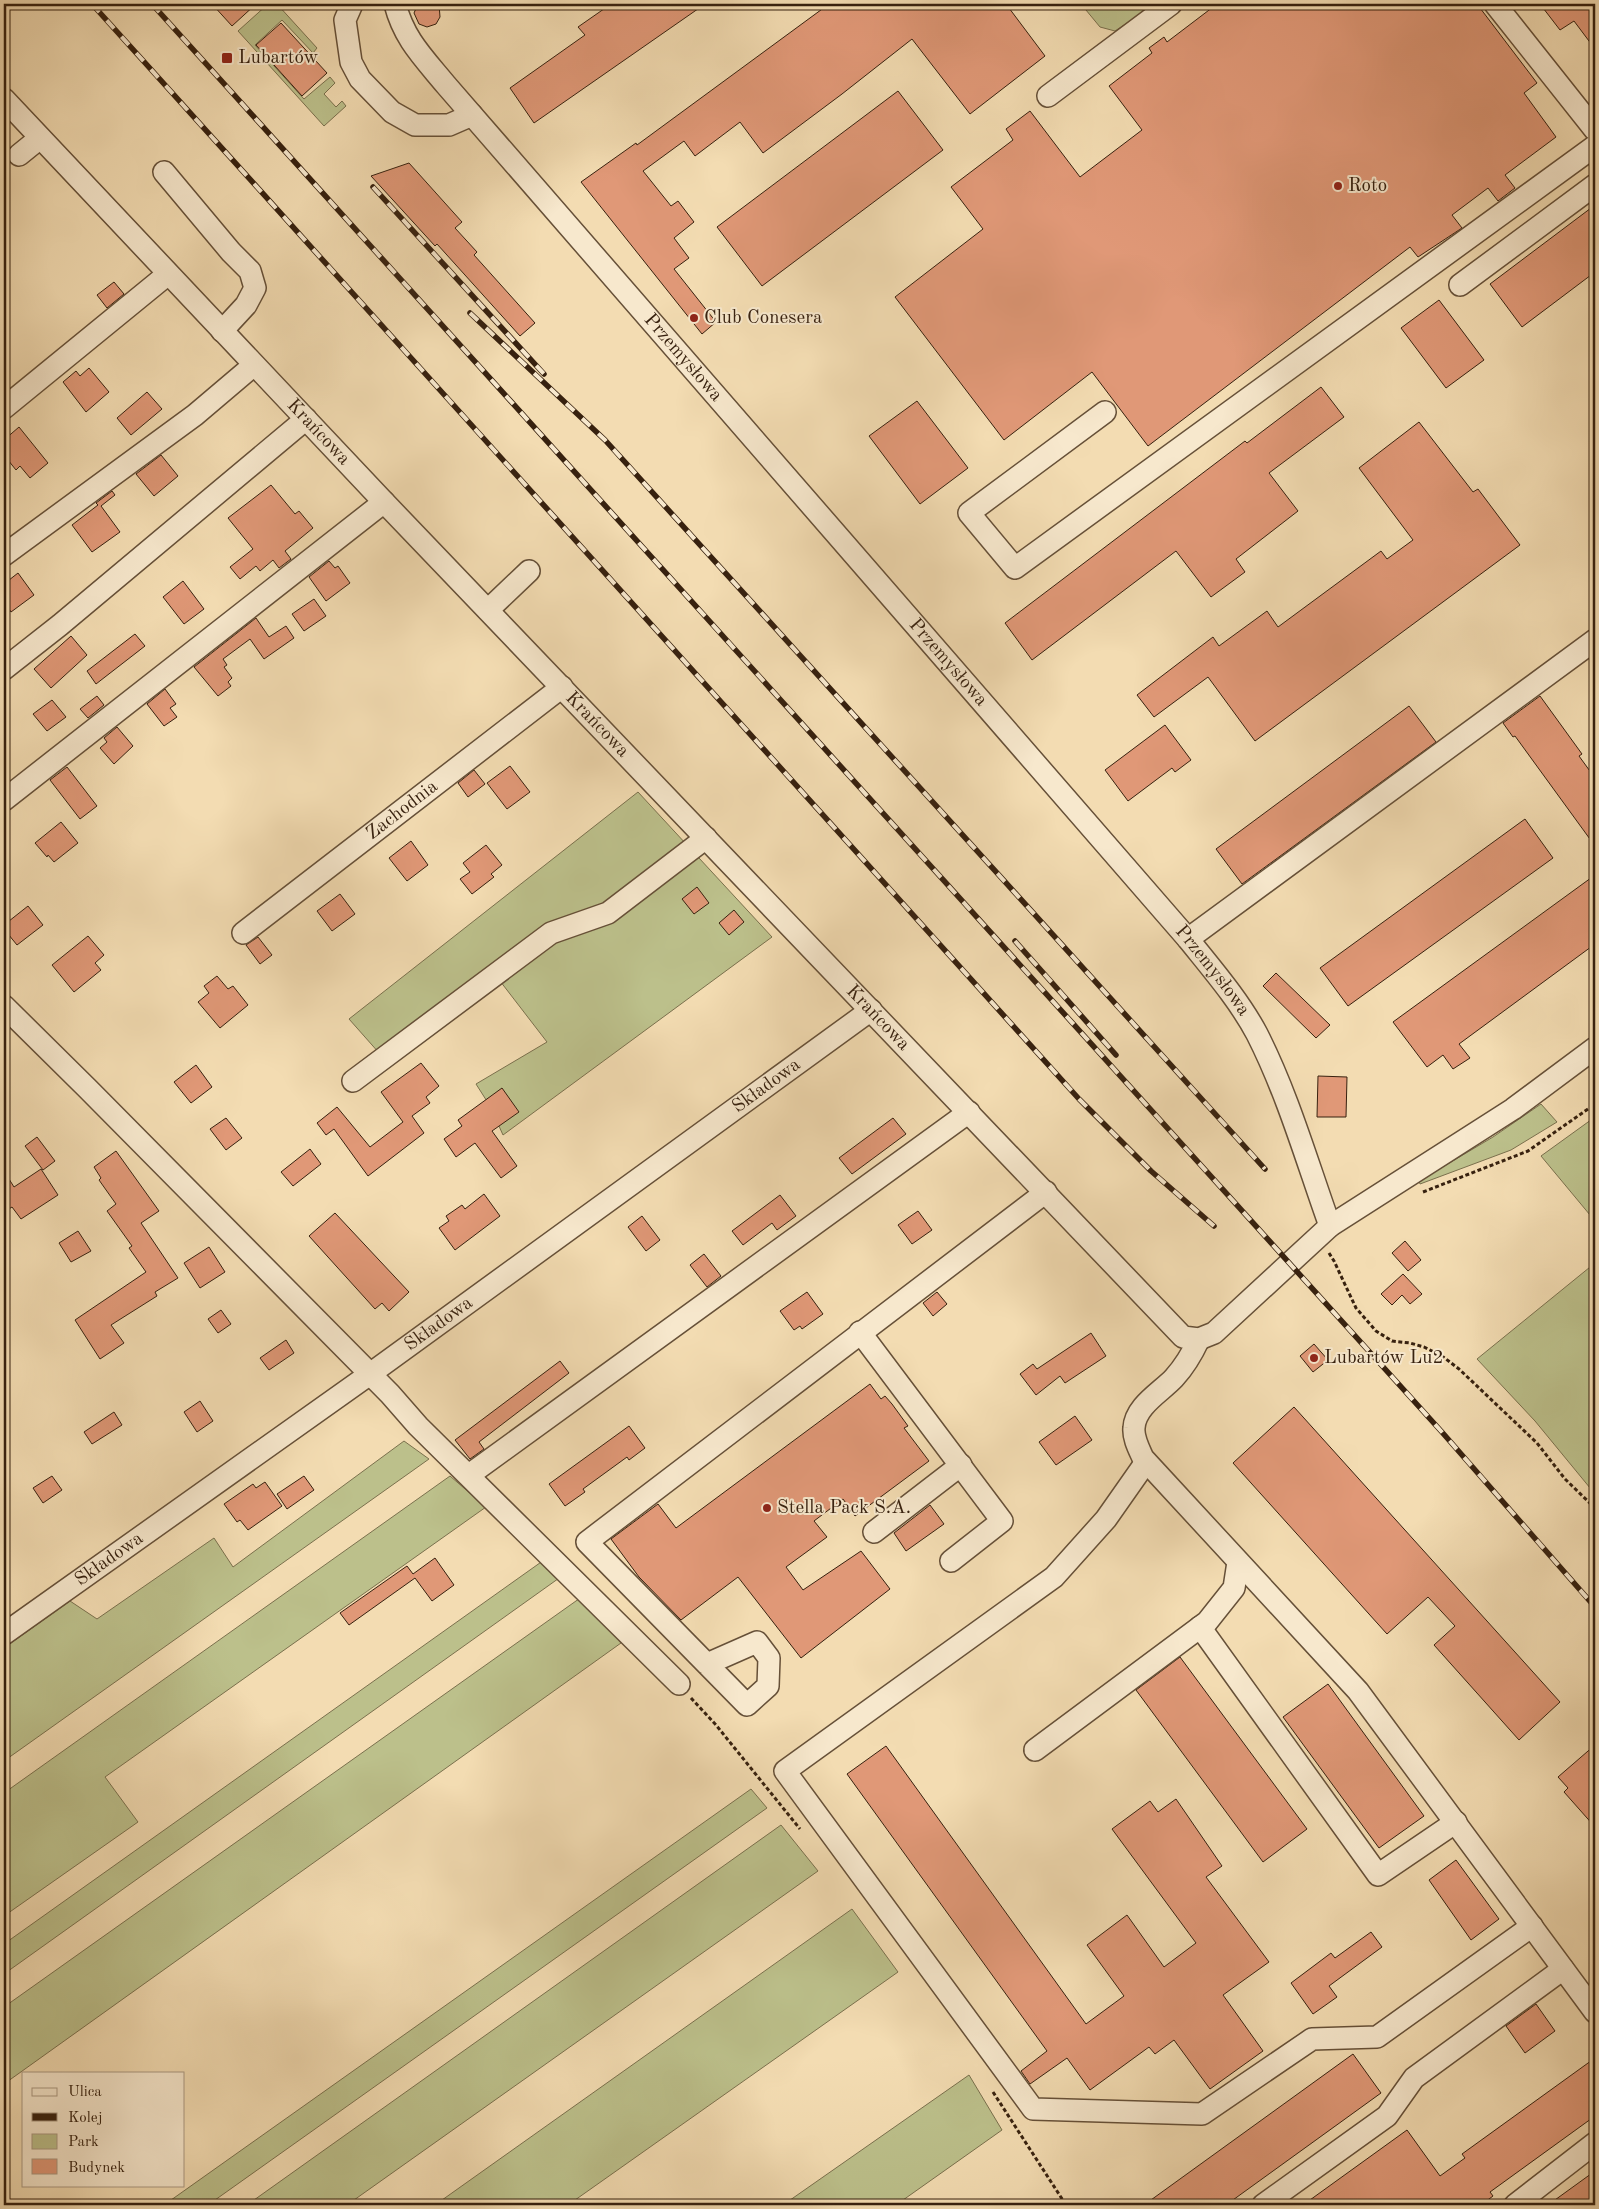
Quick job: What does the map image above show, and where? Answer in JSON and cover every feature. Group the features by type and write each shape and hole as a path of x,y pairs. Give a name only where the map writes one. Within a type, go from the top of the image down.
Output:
{"street":[{"path":"352,4 345,20 351,62 360,79 392,112 415,125 449,125 472,115"},
{"name":"Przemysłowa","path":"395,4 400,22 408,37 472,115 1188,939 1222,982 1256,1033 1283,1092 1322,1232"},
{"path":"1048,96 1171,4"},
{"path":"1495,4 1595,130"},
{"name":"Krańcowa","path":"4,100 384,502 1183,1337 1198,1339"},
{"path":"19,155 40,138"},
{"path":"1105,412 969,513 1015,568 1595,146"},
{"path":"164,172 231,252 250,271 255,288 246,305 222,331"},
{"path":"1460,285 1595,185"},
{"path":"4,408 168,274"},
{"path":"4,554 195,415 254,365"},
{"path":"4,669 60,625 306,419"},
{"path":"4,800 384,502"},
{"path":"488,610 530,571"},
{"path":"1188,939 1595,640"},
{"name":"Zachodnia","path":"243,933 562,687"},
{"path":"353,1081 552,933 608,913 706,838"},
{"path":"4,1006 94,1094 370,1374 418,1426 679,1684"},
{"name":"Składowa","path":"4,1634 370,1374 871,1010"},
{"path":"1595,1048 1514,1109 1322,1232 1214,1333 1198,1339 1191,1356 1173,1379 1148,1402 1138,1416 1134,1428 1136,1442 1146,1462 1358,1691 1595,2012"},
{"path":"469,1475 969,1112"},
{"path":"707,1664 587,1542 1046,1192"},
{"path":"860,1332 1002,1521 951,1561"},
{"path":"1146,1462 1106,1519 1054,1577 785,1772 1033,2109 1202,2114 1312,2039 1377,2037 1532,1926"},
{"path":"874,1532 961,1465"},
{"path":"1035,1750 1207,1622 1234,1588 1238,1562"},
{"path":"1200,1626 1378,1876 1456,1822"},
{"path":"1263,2205 1387,2116 1414,2078 1563,1969"},
{"path":"1515,2205 1595,2143"}],"path":[{"path":"1422,1193 1528,1151 1595,1104"},
{"path":"1322,1232 1356,1308 1376,1332 1392,1342 1410,1342 1424,1347 1442,1356 1459,1369 1537,1443 1565,1478 1595,1508"},
{"path":"679,1684 716,1725 800,1830"},
{"path":"988,2086 1066,2205"}],"green space":[{"path":"268,4 277,4 317,48 313,53 282,20 255,45 304,99 330,77 335,83 324,94 336,107 342,101 346,106 324,126 238,31"},
{"path":"1081,4 1156,4 1115,31 1100,27"},
{"path":"638,792 772,937 503,1135 490,1106 476,1084 547,1042 490,968 380,1054 349,1019"},
{"path":"1541,1104 1557,1122 1511,1150 1420,1184 1419,1181 1493,1137"},
{"path":"1595,1117 1595,1221 1541,1156"},
{"path":"1595,1263 1595,1494 1535,1421 1477,1359"},
{"path":"404,1441 429,1459 4,1761 4,1648 70,1601 97,1619 214,1538 233,1567"},
{"path":"450,1476 486,1507 105,1777 138,1822 4,1916 4,1793"},
{"path":"544,1560 562,1576 4,1974 4,1944"},
{"path":"583,1596 621,1643 4,2084 4,2007"},
{"path":"751,1789 767,1808 208,2205 164,2205"},
{"path":"781,1825 818,1871 347,2205 247,2205"},
{"path":"852,1909 898,1972 568,2205 435,2205"},
{"path":"969,2075 1002,2130 896,2205 783,2205"}],"building":[{"path":"212,4 256,4 232,26"},
{"path":"418,4 439,4 440,17 436,24 427,27 419,24 414,13"},
{"path":"611,4 705,4 534,123 510,88 585,35 578,27"},
{"path":"829,4 1006,4 1045,56 970,114 912,39 763,153 740,122 695,156 684,141 643,171 671,206 678,201 694,222 674,238 689,258 674,269 716,322 702,334 581,182 636,143 637,145"},
{"path":"1217,4 1477,4 1537,83 1524,93 1556,137 1505,175 1515,188 1498,201 1488,188 1452,215 1462,228 1418,257 1410,247 1148,446 1092,372 1004,440 895,297 983,229 951,187 1013,140 1006,129 1030,111 1080,177 1142,130 1109,86 1152,53 1149,48 1164,37 1167,42"},
{"path":"1540,4 1595,4 1595,49 1574,21 1560,30"},
{"path":"281,23 327,73 302,96 256,45"},
{"path":"898,91 943,150 762,286 717,227"},
{"path":"409,163 462,222 455,228 477,252 474,255 535,323 520,336 437,244 435,246 371,176"},
{"path":"1595,205 1595,272 1522,327 1490,284"},
{"path":"114,282 124,294 107,308 97,295"},
{"path":"1439,300 1484,360 1446,388 1401,328"},
{"path":"89,368 109,392 86,412 63,382 76,371 80,376"},
{"path":"1321,387 1344,417 1269,473 1298,511 1236,559 1245,572 1211,597 1176,551 1032,660 1005,623 1245,441 1247,443"},
{"path":"147,392 162,409 131,435 117,418"},
{"path":"917,401 968,468 920,504 869,436"},
{"path":"1419,422 1473,492 1478,489 1520,545 1255,741 1208,677 1154,717 1137,695 1213,637 1219,646 1267,611 1278,627 1381,551 1387,559 1413,540 1359,468"},
{"path":"19,427 48,463 30,478 20,466 16,470 4,455 4,440"},
{"path":"161,455 178,476 154,496 136,474"},
{"path":"271,485 295,514 299,511 313,528 285,551 291,559 279,568 273,560 260,571 256,566 240,579 230,567 253,549 228,518"},
{"path":"112,491 115,495 101,506 120,532 92,552 72,525 98,505 96,503"},
{"path":"329,561 335,568 338,566 350,583 326,601 309,577"},
{"path":"18,573 34,595 11,612 4,601 4,584"},
{"path":"183,581 204,609 184,624 163,597"},
{"path":"314,599 326,616 304,631 292,614"},
{"path":"256,618 269,637 286,626 294,638 264,659 250,639 223,659 227,665 224,667 232,678 228,682 231,686 218,696 194,667"},
{"path":"135,634 145,646 96,684 87,671"},
{"path":"71,636 87,655 51,688 34,669"},
{"path":"165,689 176,704 170,708 177,717 164,726 147,704"},
{"path":"97,696 104,705 88,718 80,709"},
{"path":"1540,696 1582,754 1579,756 1595,778 1595,846 1515,736 1513,737 1503,723"},
{"path":"52,700 66,717 47,731 33,714"},
{"path":"1409,706 1436,742 1242,884 1216,849"},
{"path":"1165,725 1191,760 1175,772 1172,768 1128,801 1105,770"},
{"path":"117,727 133,746 114,764 100,748 107,742 104,738"},
{"path":"510,766 530,792 507,809 487,783"},
{"path":"67,767 97,806 80,819 50,780"},
{"path":"474,770 485,784 468,797 458,783"},
{"path":"1525,819 1553,858 1348,1006 1320,968"},
{"path":"61,822 78,843 54,862 35,843"},
{"path":"411,841 428,865 407,881 389,858"},
{"path":"486,845 502,865 491,874 494,877 472,894 460,879 470,872 463,863"},
{"path":"1595,875 1595,944 1459,1044 1470,1058 1453,1069 1443,1055 1427,1067 1393,1022"},
{"path":"697,887 709,903 694,914 682,899"},
{"path":"340,894 355,914 332,931 317,911"},
{"path":"28,906 43,925 17,945 4,929 4,925"},
{"path":"734,910 744,922 729,935 719,923"},
{"path":"88,936 104,955 95,963 101,970 74,992 52,965"},
{"path":"258,937 272,955 260,964 246,945"},
{"path":"1276,973 1330,1025 1316,1038 1263,986"},
{"path":"217,976 228,989 233,986 248,1005 220,1028 198,1002 209,993 204,986"},
{"path":"421,1063 439,1086 426,1097 430,1103 412,1116 424,1133 368,1176 334,1129 326,1135 317,1123 337,1107 370,1147 403,1122 381,1092"},
{"path":"196,1065 212,1087 191,1103 174,1082"},
{"path":"1318,1076 1347,1077 1346,1117 1317,1117"},
{"path":"502,1088 519,1112 492,1131 517,1166 501,1178 475,1143 456,1157 444,1139 462,1126 458,1120"},
{"path":"226,1118 242,1138 226,1150 210,1129"},
{"path":"893,1118 906,1134 852,1174 839,1158"},
{"path":"37,1137 55,1161 43,1170 25,1146"},
{"path":"310,1149 321,1164 293,1186 281,1172"},
{"path":"116,1151 159,1211 141,1223 178,1278 155,1292 157,1296 111,1325 124,1343 100,1359 75,1320 146,1272 129,1248 132,1246 107,1211 116,1204 99,1180 101,1178 94,1167"},
{"path":"41,1169 58,1195 21,1219 12,1207 4,1212 4,1171 14,1187"},
{"path":"484,1194 500,1216 455,1250 439,1228 449,1221 446,1216 462,1205 465,1209"},
{"path":"780,1195 796,1216 777,1230 772,1223 743,1245 732,1231"},
{"path":"918,1211 932,1230 912,1244 898,1225"},
{"path":"335,1213 409,1292 389,1311 382,1303 375,1309 309,1236"},
{"path":"642,1216 660,1240 646,1251 628,1227"},
{"path":"78,1231 91,1251 71,1262 59,1243"},
{"path":"1405,1241 1421,1260 1408,1271 1392,1253"},
{"path":"209,1247 225,1272 200,1288 184,1263"},
{"path":"704,1254 721,1276 707,1287 690,1265"},
{"path":"1403,1274 1422,1294 1410,1304 1402,1295 1392,1305 1381,1294"},
{"path":"807,1292 823,1314 802,1329 800,1326 794,1330 780,1311"},
{"path":"937,1292 947,1304 933,1316 923,1303"},
{"path":"221,1310 231,1324 218,1333 208,1319"},
{"path":"1091,1333 1106,1356 1065,1383 1060,1376 1036,1395 1020,1374 1033,1364 1037,1369"},
{"path":"286,1340 294,1353 269,1370 260,1358"},
{"name":"Lubartów Lu2","path":"1314,1344 1328,1360 1313,1372 1300,1356"},
{"path":"560,1361 569,1373 479,1442 484,1449 470,1459 455,1440"},
{"name":"Stella Pack S.A.","path":"870,1384 881,1399 885,1396 892,1404 908,1426 904,1428 929,1461 855,1516 843,1499 814,1521 827,1537 786,1567 803,1590 861,1551 890,1589 801,1658 738,1577 681,1620 639,1577 611,1539 658,1504 676,1528"},
{"path":"200,1401 213,1421 197,1432 184,1412"},
{"path":"1294,1407 1560,1702 1519,1740 1434,1645 1455,1626 1428,1597 1387,1634 1233,1463"},
{"path":"114,1412 122,1425 92,1444 84,1432"},
{"path":"1075,1416 1092,1440 1056,1465 1039,1442"},
{"path":"629,1426 645,1448 629,1460 627,1457 583,1489 585,1492 565,1506 549,1484"},
{"path":"52,1476 62,1490 43,1503 33,1488"},
{"path":"304,1476 314,1490 287,1509 277,1494"},
{"path":"265,1482 282,1506 248,1530 240,1520 237,1522 224,1504 253,1484 256,1488"},
{"path":"930,1505 944,1524 906,1551 894,1533"},
{"path":"435,1558 454,1585 432,1601 415,1578 349,1625 340,1613 407,1566 413,1574"},
{"path":"1180,1657 1307,1829 1263,1862 1136,1690"},
{"path":"1328,1684 1424,1816 1379,1848 1283,1717"},
{"path":"1595,1745 1595,1827 1564,1792 1568,1788 1558,1777"},
{"path":"886,1746 1086,2024 1124,1996 1087,1945 1127,1915 1164,1967 1196,1943 1112,1829 1150,1801 1158,1812 1176,1799 1222,1866 1206,1877 1269,1962 1223,1995 1263,2051 1210,2089 1174,2040 1155,2054 1149,2047 1090,2090 1067,2058 1030,2084 1021,2071 1047,2051 847,1774"},
{"path":"1456,1860 1499,1919 1471,1940 1429,1880"},
{"path":"1371,1932 1382,1947 1329,1986 1337,1997 1313,2014 1291,1983 1331,1953 1335,1958"},
{"path":"1536,2004 1555,2031 1525,2053 1506,2026"},
{"path":"1353,2054 1381,2093 1226,2205 1144,2205"},
{"path":"1595,2058 1595,2116 1490,2192 1493,2196 1481,2205 1303,2205 1407,2130 1440,2176 1465,2158 1462,2154"},
{"path":"1595,2171 1595,2205 1548,2205"}],"railway":[{"path":"92,4 1079,1099 1151,1171 1214,1226"},
{"path":"152,4 1441,1431 1595,1607"},
{"path":"373,187 544,374"},
{"path":"470,313 605,440 1265,1169"},
{"path":"1015,941 1116,1055"}],"place":[{"name":"Lubartów","path":"227,58"},
{"name":"Roto","path":"1338,186"},
{"name":"Club Conesera","path":"694,318"},
{"name":"Lubartów Lu2","path":"1314,1358"},
{"name":"Stella Pack S.A.","path":"767,1508"}]}
